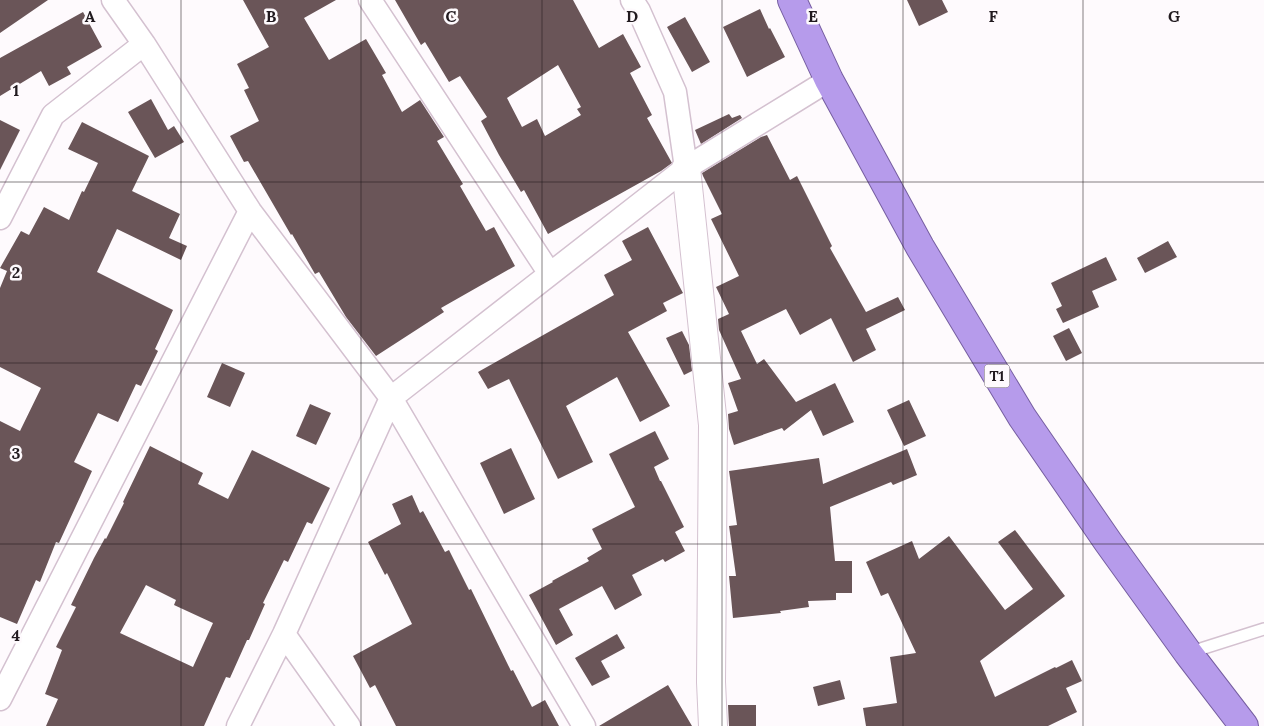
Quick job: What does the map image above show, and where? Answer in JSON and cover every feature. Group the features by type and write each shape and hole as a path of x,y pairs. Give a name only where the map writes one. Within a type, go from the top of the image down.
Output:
{"highway":[{"name":"T1","path":"792,0 830,80 920,247 1022,417 1108,542 1188,653 1244,726"}],"street":[{"path":"114,0 250,211 391,398 584,726"},
{"path":"370,0 550,274"},
{"path":"632,0 639,11 675,92 686,168 712,425 711,682 713,726"},
{"path":"0,218 54,115 144,44"},
{"path":"238,726 284,634 391,398 686,168 830,80"},
{"path":"0,699 250,211"},
{"path":"284,634 349,726"}],"lane":[{"path":"1188,653 1264,629"}],"building":[{"path":"0,0 48,0 0,33"},
{"path":"243,0 336,0 304,18 329,60 366,39 386,73 382,75 402,112 420,100 444,137 437,141 463,184 460,186 486,231 494,227 515,266 441,308 444,312 376,356 346,317 319,272 315,274 248,161 244,162 230,136 259,121 244,90 249,88 237,64 269,47"},
{"path":"395,0 573,0 599,48 623,34 641,67 630,73 652,115 647,118 672,163 548,234 524,190 521,192 499,155 481,121 487,117 460,76 449,82 425,42 421,45","holes":["558,65 581,107 577,109 581,115 545,136 537,119 522,127 507,98"]},
{"path":"907,0 942,0 948,12 919,26"},
{"path":"760,9 785,57 747,77 723,27"},
{"path":"83,12 102,47 67,67 71,74 49,86 41,71 0,96 0,58"},
{"path":"685,17 710,62 692,72 667,27"},
{"path":"151,99 168,130 174,126 184,142 155,158 128,112"},
{"path":"729,114 732,118 740,115 742,118 701,144 695,130"},
{"path":"0,120 20,130 0,170"},
{"path":"82,122 149,156 132,191 180,214 169,238 187,246 181,260 117,229 97,272 173,310 155,349 158,351 141,386 136,384 118,422 98,413 74,462 92,471 59,543 56,542 40,582 36,580 17,624 0,617 0,421 20,431 41,388 0,367 0,288 7,271 0,268 21,231 29,235 44,207 69,220 82,191 84,192 98,163 68,149"},
{"path":"767,135 790,180 797,176 832,246 830,248 866,312 898,297 905,310 866,329 876,350 853,362 831,318 800,335 786,309 741,331 757,364 764,359 796,402 835,383 854,422 823,436 811,410 784,431 782,428 734,445 729,429 728,414 738,411 728,383 741,379 719,330 718,319 729,314 716,287 739,276 711,219 722,214 702,173"},
{"path":"648,227 683,293 663,303 667,311 628,332 670,406 640,422 617,377 566,406 593,462 558,479 509,379 488,389 478,372 614,295 604,275 632,260 622,241"},
{"path":"1168,241 1177,257 1145,273 1137,258"},
{"path":"1106,257 1117,280 1092,291 1099,307 1063,323 1056,309 1062,306 1051,283"},
{"path":"1069,328 1082,353 1066,361 1053,336"},
{"path":"682,331 689,345 692,371 684,375 666,338"},
{"path":"222,363 245,373 230,407 207,397"},
{"path":"909,400 926,436 904,446 887,410"},
{"path":"310,404 331,413 316,445 296,436"},
{"path":"655,431 669,459 654,467 684,527 675,532 685,551 665,562 663,559 632,575 642,595 615,610 602,586 559,609 573,635 556,645 529,595 589,561 587,558 602,549 592,529 635,507 609,454"},
{"path":"150,446 203,473 198,484 228,499 252,450 330,488 312,524 307,522 288,562 284,560 263,603 265,604 249,640 247,640 230,678 226,677 204,726 46,726 58,699 45,694 62,650 56,647 76,607 71,605","holes":["146,585 176,600 174,605 213,623 193,667 120,633"]},
{"path":"511,448 535,499 504,514 480,463"},
{"path":"907,449 917,475 893,485 891,482 830,507 835,561 852,561 852,593 836,593 836,600 808,601 809,607 780,611 781,613 733,618 729,576 736,576 729,526 737,525 729,471 819,458 823,484"},
{"path":"412,495 420,513 423,511 445,552 449,550 469,590 471,589 511,671 513,670 532,707 545,700 559,726 396,726 375,685 370,688 353,656 412,624 387,573 385,575 368,542 401,524 392,504"},
{"path":"1015,530 1065,596 980,661 995,697 1072,660 1082,681 1066,688 1077,712 1048,726 866,726 863,708 897,703 890,657 916,653 888,593 881,596 866,562 912,541 919,559 949,536 1005,610 1033,589 998,542"},
{"path":"617,634 625,648 601,661 610,677 592,686 575,658"},
{"path":"840,680 845,699 818,706 813,687"},
{"path":"668,685 692,726 599,726"},
{"path":"728,705 756,705 756,726 729,726"}]}
